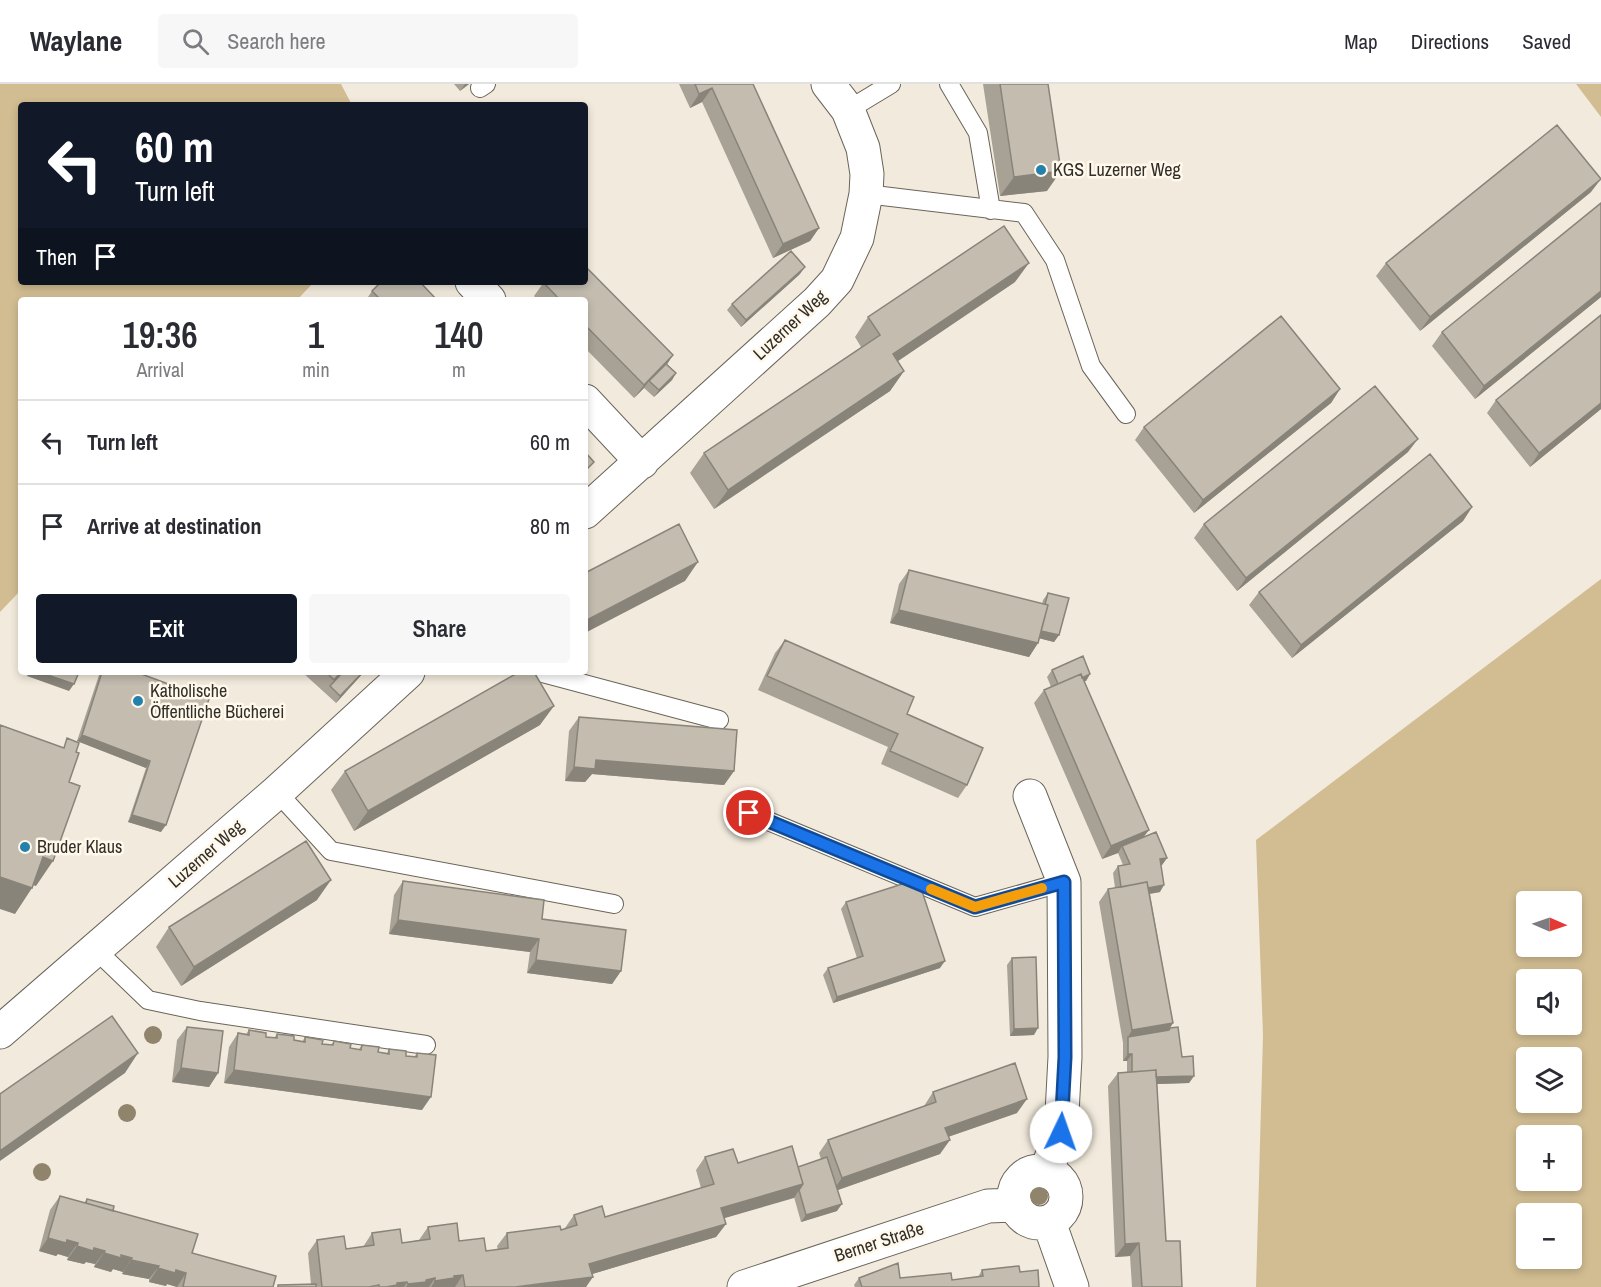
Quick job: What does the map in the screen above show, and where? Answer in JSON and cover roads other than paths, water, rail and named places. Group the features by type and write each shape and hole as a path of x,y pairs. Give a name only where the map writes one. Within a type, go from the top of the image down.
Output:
{"street":[{"name":"Luzerner Weg","path":"588,509 816,302 837,280 857,238 866,194 867,174 863,148 848,110 828,84"},
{"path":"475,285 486,297"},
{"path":"588,404 642,462"},
{"name":"Luzerner Weg","path":"0,1032 277,792 405,675"},
{"path":"1030,796 1064,882 1065,1057 1061,1132 1046,1172"},
{"path":"1046,1172 1058,1177 1066,1193 1066,1202 1057,1218 1049,1222 1035,1223 1027,1219 1015,1205 1016,1187 1028,1174 1046,1172"},
{"name":"Berner Straße","path":"744,1287 988,1206 1015,1205"},
{"path":"1049,1222 1072,1287"}],"lane":[{"path":"848,110 891,84"},
{"path":"949,84 978,133 991,210"},
{"path":"866,194 1024,213 1055,260 1091,366 1126,414"},
{"path":"550,675 718,720"},
{"path":"277,792 331,851 614,904"},
{"path":"749,813 975,907 1064,882"},
{"path":"95,949 148,999 200,1011 426,1045"}],"place":[{"name":"KGS Luzerner Weg","path":"1041,170"},
{"name":"Katholische Öffentliche Bücherei","path":"138,701"},
{"name":"Bruder Klaus","path":"25,847"}]}
